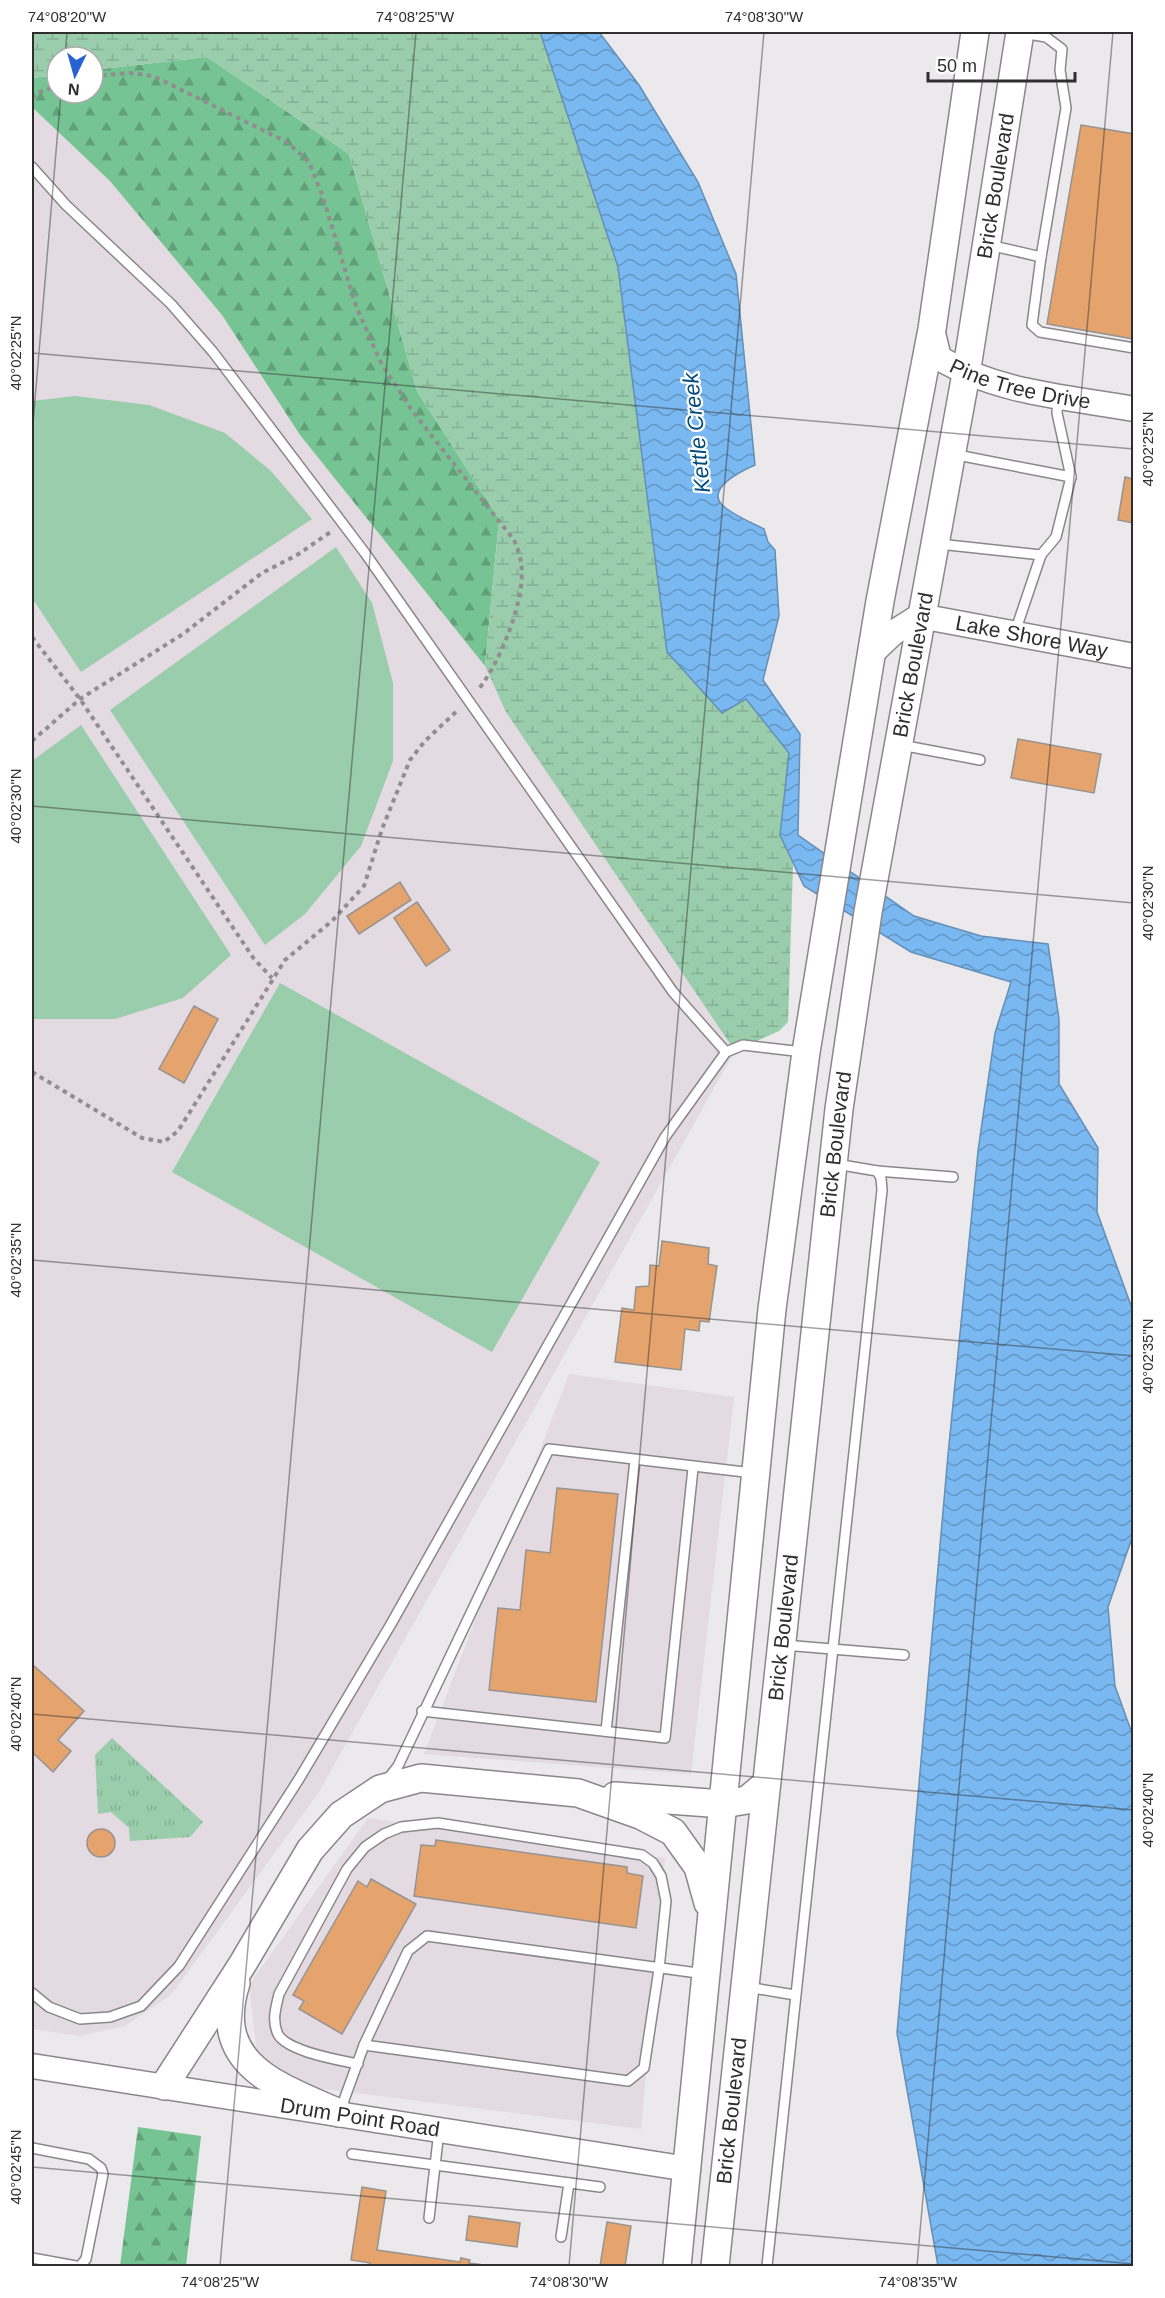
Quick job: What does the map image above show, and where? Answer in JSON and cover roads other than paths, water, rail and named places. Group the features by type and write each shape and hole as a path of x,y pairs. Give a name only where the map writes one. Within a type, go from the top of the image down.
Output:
{"main road":[{"name":"Brick Boulevard","path":"677,2266 772,1308 806,1052 871,654 932,329 975,32"},
{"name":"Brick Boulevard","path":"715,2266 833,1163 862,953 920,616 966,374 1020,32"},
{"path":"164,2086 242,1965 310,1850 341,1815 380,1789 422,1778 723,1804 747,1800 766,1784"},
{"path":"578,1793 640,1815 673,1832 698,1868 712,1916"},
{"path":"242,1965 229,2006 230,2036 246,2059 273,2084 339,2113"},
{"path":"688,2169 719,2224"}],"street":[{"name":"Pine Tree Drive","path":"932,329 939,358 966,374 1000,386 1134,409"},
{"path":"871,654 893,633 920,616"},
{"name":"Lake Shore Way","path":"920,616 1134,656"},
{"name":"Drum Point Road","path":"32,2066 440,2128 688,2169"}],"lane":[{"path":"1020,32 1046,37 1062,49 1060,70 1066,108 1032,325 1040,332 1134,348"},
{"path":"32,166 66,205 171,304 213,352 342,524 672,992 726,1052"},
{"path":"986,244 1041,257"},
{"path":"1015,634 1041,555 1056,537 1071,477 1057,413 1058,396"},
{"path":"951,454 1071,477"},
{"path":"934,544 1041,555"},
{"path":"898,744 981,760"},
{"path":"32,1993 49,2007 80,2019 110,2017 141,2006 179,1966 299,1779 391,1624 665,1137 726,1052 743,1045 806,1052"},
{"path":"833,1163 877,1171 953,1177"},
{"path":"767,2266 882,1190 881,1178 877,1171"},
{"path":"380,1789 398,1766 422,1711 549,1449 756,1474"},
{"path":"606,1731 634,1460"},
{"path":"422,1711 665,1738 693,1468"},
{"path":"781,1645 904,1654"},
{"path":"358,2064 320,2056 287,2043 277,2034 274,2016 279,1994 347,1869 365,1847 384,1834 401,1827 438,1823 642,1855 653,1863 665,1890 659,1969 644,2068 628,2081 364,2045"},
{"path":"339,2113 364,2045 408,1951 427,1936 706,1974"},
{"path":"745,1986 795,1995"},
{"path":"429,2218 440,2128"},
{"path":"32,2148 89,2160 101,2168 103,2174 86,2259 78,2266 32,2258"},
{"path":"352,2154 600,2187"},
{"path":"561,2237 569,2183"}],"water":[{"name":"Kettle Creek","path":"540,32 599,32 639,85 698,182 736,274 755,465 726,482 718,495 720,502 727,509 764,529 768,542 775,550 779,616 763,680 800,734 798,835 914,916 981,936 1048,944 1059,1019 1059,1084 1098,1148 1097,1212 1133,1311 1133,1535 1108,1607 1115,1686 1134,1739 1133,2266 938,2266 897,2033 948,1455 978,1151 995,1033 1011,982 911,952 804,886 780,835 789,753 746,699 722,713 667,652 618,267"}]}
